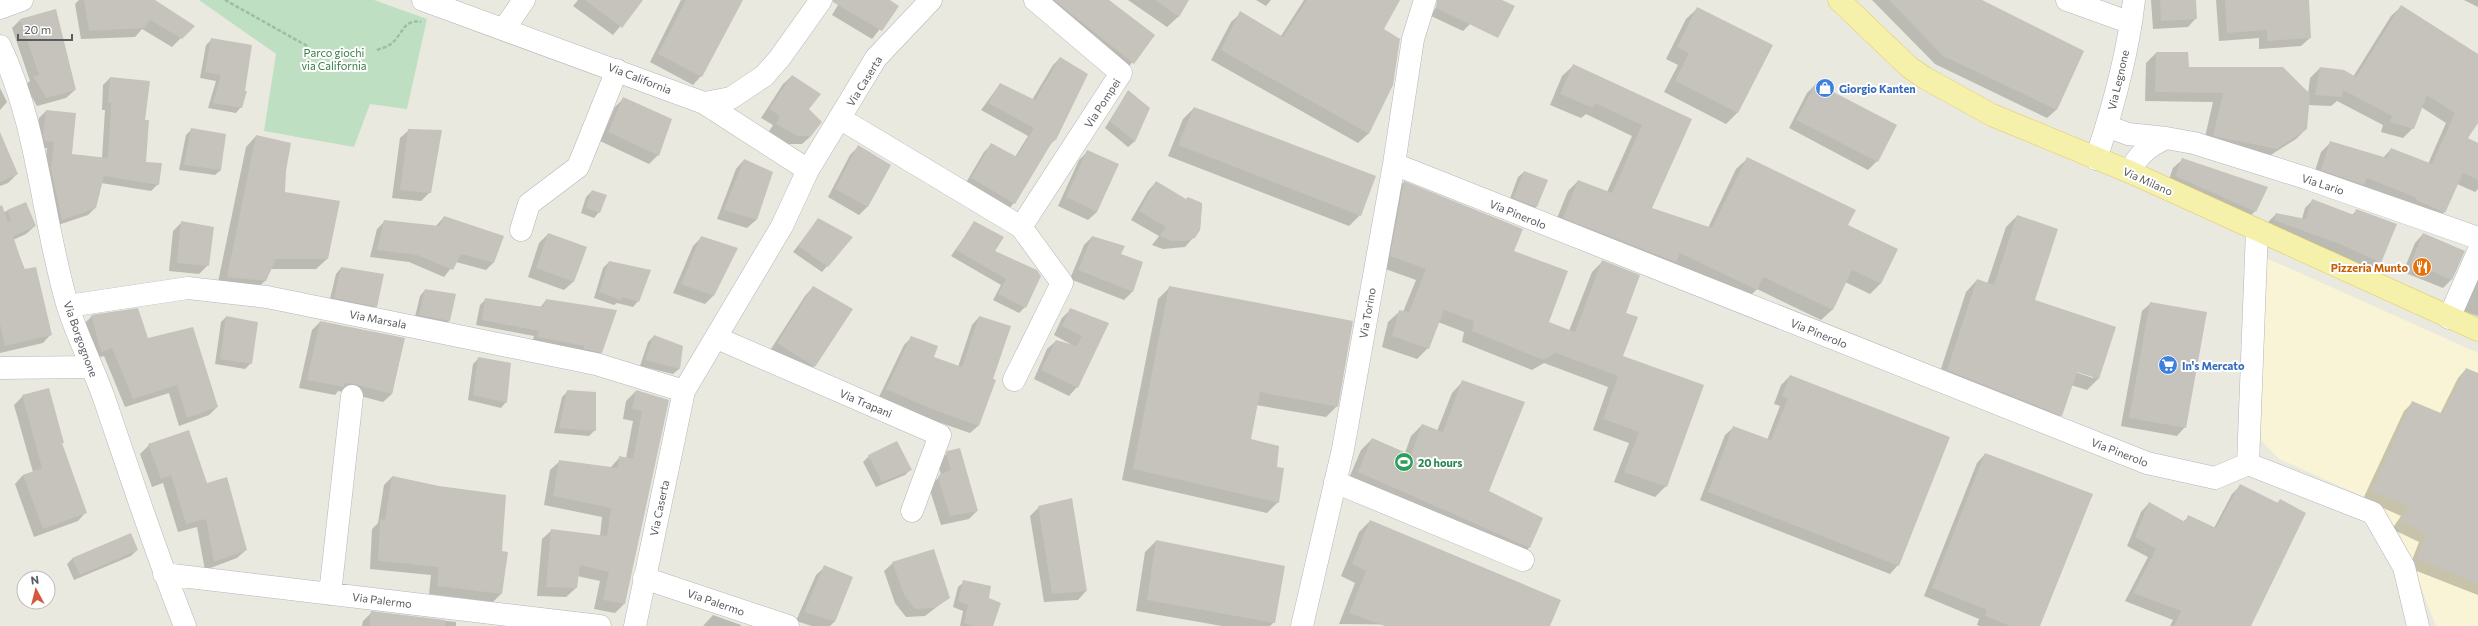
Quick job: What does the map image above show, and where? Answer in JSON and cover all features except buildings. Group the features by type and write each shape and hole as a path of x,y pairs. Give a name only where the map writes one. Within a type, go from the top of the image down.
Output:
{"main road":[{"name":"Via Milano","path":"1839,0 1898,57 1925,78 1992,115 2096,160 2130,172 2478,330"}],"street":[{"name":"Via California","path":"422,0 704,103"},
{"path":"504,29 524,0"},
{"path":"704,103 731,98 764,76 780,59 821,0"},
{"name":"Via Caserta","path":"635,626 684,391 717,338 782,226 808,170 841,119 876,58 932,0"},
{"name":"Via Pompei","path":"1020,227 1121,73 1035,0"},
{"name":"Via Torino","path":"1302,626 1335,482 1394,164 1413,39 1425,0"},
{"path":"2067,0 2131,23"},
{"name":"Via Legnone","path":"2096,160 2107,126 2131,23 2134,0"},
{"name":"Via Borgognone","path":"0,46 14,79 27,126 68,306 90,367 103,396 164,574 185,626"},
{"path":"521,230 528,204 578,167 617,70"},
{"path":"704,103 808,170"},
{"path":"841,119 1020,227 1062,283 1014,380"},
{"name":"Via Lario","path":"2107,126 2128,134 2194,143 2306,178 2478,238"},
{"path":"2130,172 2135,162 2145,150 2166,138"},
{"name":"Via Pinerolo","path":"1394,164 2147,463 2215,478 2248,464"},
{"path":"2257,230 2248,464 2373,513 2404,567 2418,626"},
{"path":"2449,318 2478,252"},
{"name":"Via Marsala","path":"68,306 188,288 268,297 596,364 684,391"},
{"name":"Via Trapani","path":"717,338 940,435 912,511"},
{"path":"0,368 90,367"},
{"path":"330,594 352,396"},
{"path":"1335,482 1522,560"},
{"name":"Via Palermo","path":"164,574 600,626"},
{"name":"Via Palermo","path":"644,578 788,626"}],"path":[{"path":"225,0 309,47"},
{"path":"377,50 393,43 404,26 409,22 426,23"}],"shaded area":[{"path":"2264,257 2478,353 2478,626 2436,626 2399,531 2371,500 2279,459 2261,440"}],"green space":[{"name":"Parco giochi via California","path":"199,0 374,0 427,19 407,109 370,104 354,147 264,131 276,54"}],"place":[{"name":"Giorgio Kanten","path":"1825,88"},
{"name":"Pizzeria Munto","path":"2422,267"},
{"name":"In's Mercato","path":"2168,365"},
{"name":"20 hours","path":"1404,462"}]}
